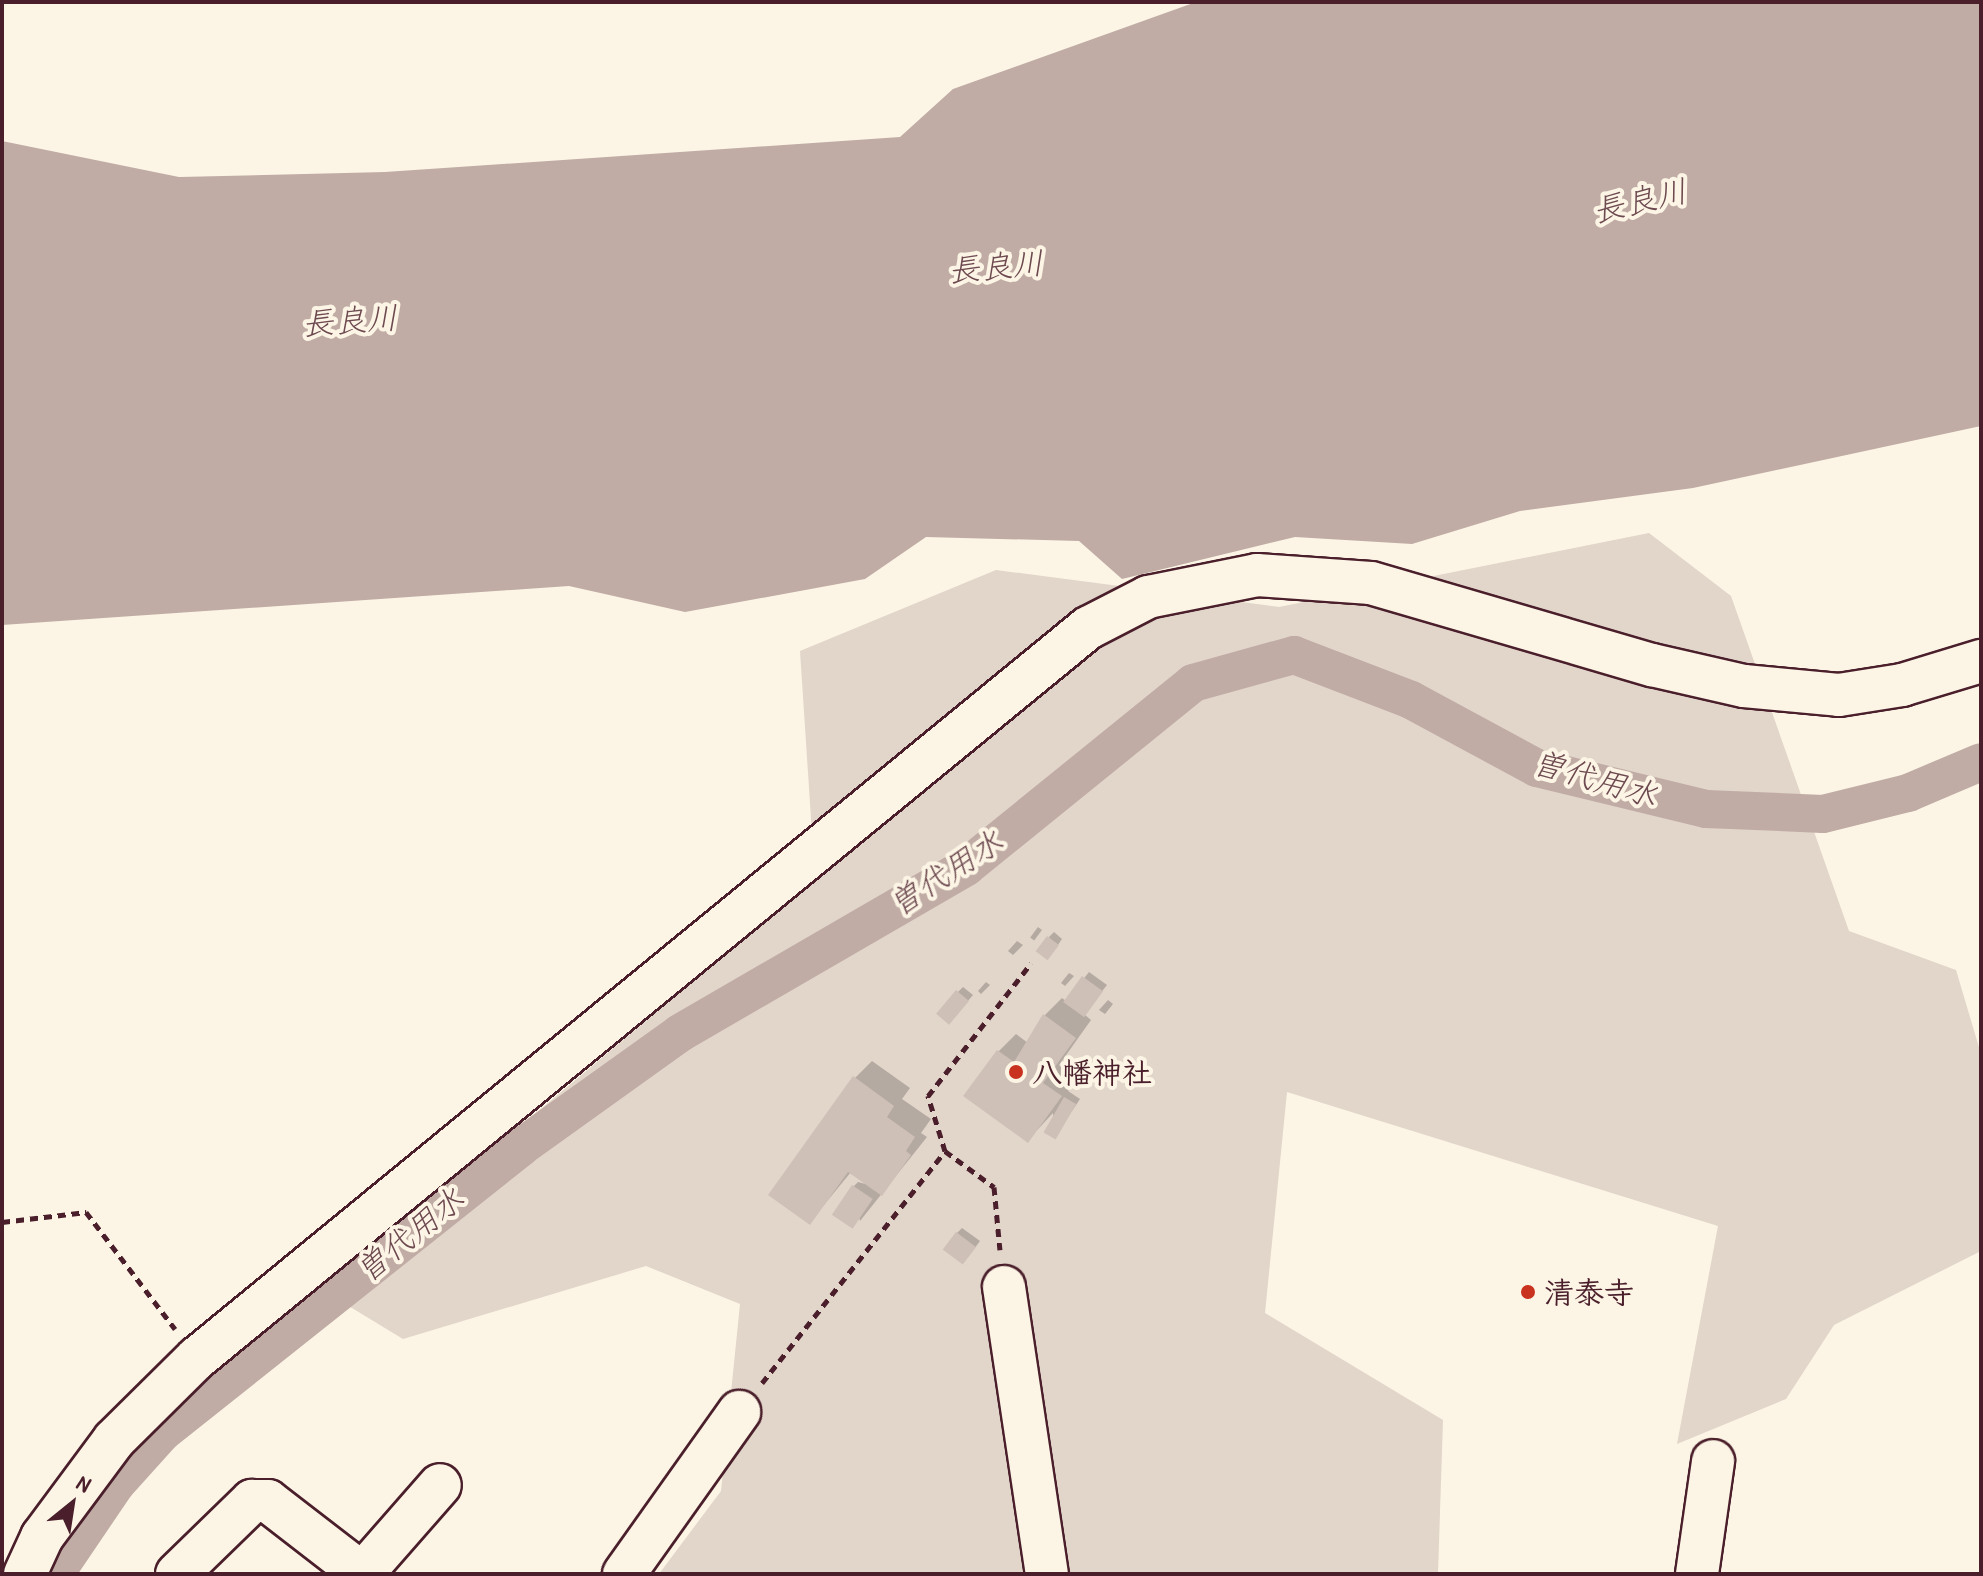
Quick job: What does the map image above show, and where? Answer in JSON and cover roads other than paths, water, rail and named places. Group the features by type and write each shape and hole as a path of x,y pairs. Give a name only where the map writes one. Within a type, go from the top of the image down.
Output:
{"street":[{"path":"25,1574 42,1537 114,1440 197,1358 1088,628 1148,597 1257,575 1371,583 1652,665 1744,686 1839,695 1902,685 1981,661"},
{"path":"1004,1287 1047,1574"},
{"path":"624,1574 739,1412"},
{"path":"1697,1574 1713,1461"},
{"path":"177,1574 252,1501 268,1501 362,1574 440,1485"}],"water":[{"name":"長良川","path":"1196,2 1981,2 1981,426 1693,488 1520,511 1412,544 1295,537 1122,579 1079,541 926,537 865,579 685,612 569,586 2,625 2,141 179,177 385,172 900,137 953,89"}],"waterway":[{"name":"曽代用水","path":"55,1574 116,1484 162,1433 521,1147 680,1033 966,867 1193,683 1294,655 1411,700 1537,768 1706,809 1823,814 1908,793 1981,762"}],"place":[{"name":"八幡神社","path":"1016,1072"},
{"name":"清泰寺","path":"1528,1292"}]}
